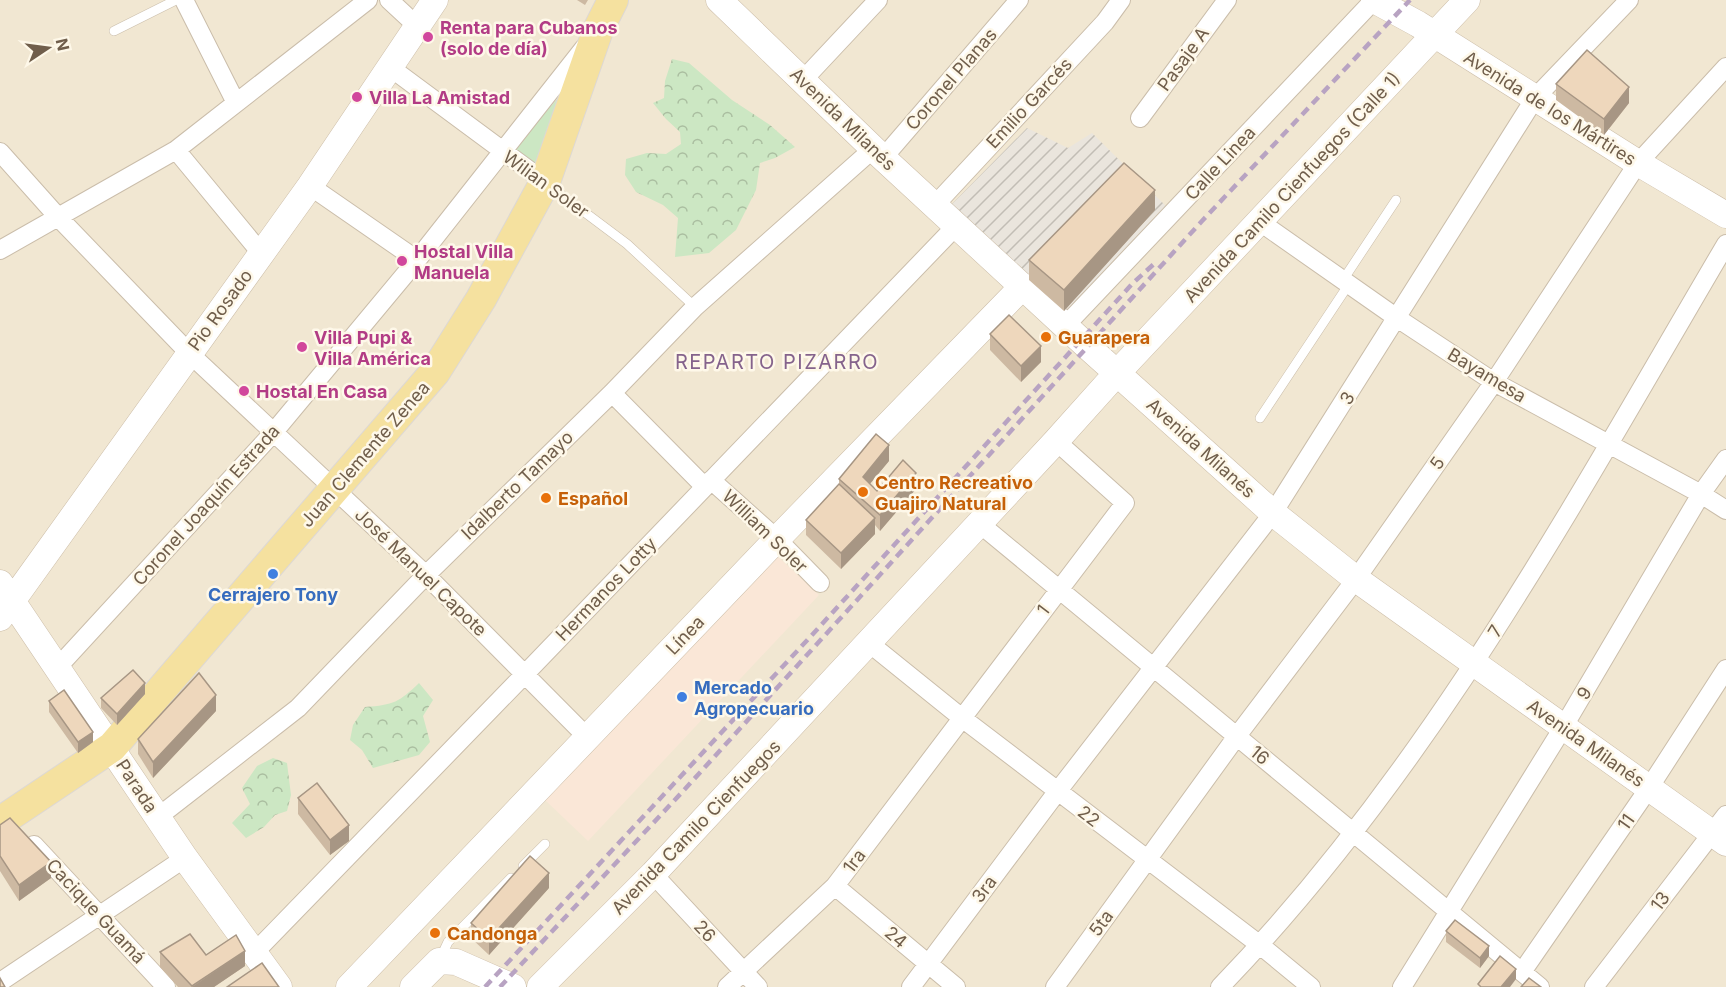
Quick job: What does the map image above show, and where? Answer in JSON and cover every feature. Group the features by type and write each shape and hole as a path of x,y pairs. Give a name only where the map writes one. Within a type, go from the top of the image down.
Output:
{"main road":[{"name":"Juan Clemente Zenea","path":"3,816 112,747 435,372 481,299 545,182 598,30 613,0"}],"street":[{"path":"184,0 236,103"},
{"path":"0,250 176,150 368,0"},
{"path":"389,0 417,26"},
{"name":"Pio Rosado","path":"4,600 189,353 310,186 435,0"},
{"name":"Avenida Milanés","path":"719,0 878,154 1273,513 1356,579 1474,665 1650,788 1721,830"},
{"path":"803,80 878,0"},
{"name":"Coronel Planas","path":"878,154 1019,0"},
{"name":"Emilio Garcés","path":"935,205 1105,22 1121,0"},
{"name":"Pasaje A","path":"1140,118 1227,0"},
{"name":"Avenida de los Mártires","path":"1374,0 1398,12 1638,163 1726,215"},
{"name":"Calle Linea","path":"1065,326 1374,0"},
{"name":"Avenida Camilo Cienfuegos (Calle 1)","path":"1117,373 1467,0"},
{"name":"3","path":"1057,792 1273,513 1535,98 1629,0"},
{"name":"Coronel Joaquín Estrada","path":"57,668 273,433 417,260 598,30"},
{"name":"Wilian Soler","path":"391,68 545,182"},
{"name":"5","path":"1147,859 1356,579 1494,382 1638,163 1726,68"},
{"path":"176,150 261,253"},
{"name":"José Manuel Capote","path":"0,152 58,217 189,353 426,575 587,737"},
{"name":"Idalberto Tamayo","path":"158,818 298,708 426,575 612,393 695,307 878,154"},
{"path":"310,186 417,260"},
{"name":"Bayamesa","path":"1260,222 1397,318 1494,382 1701,494 1726,510"},
{"name":"Hermanos Lotty","path":"255,966 525,674 957,225"},
{"name":"7","path":"1220,987 1260,945 1354,833 1474,665 1609,444 1726,244"},
{"name":"Línea","path":"349,987 777,539 1023,286"},
{"name":"Avenida Camilo Cienfuegos","path":"540,987 653,874 980,524 1117,373"},
{"name":"William Soler","path":"612,393 707,483 777,539 820,583"},
{"name":"1","path":"962,718 1125,503 1056,441"},
{"name":"9","path":"1402,987 1564,726 1701,494 1726,459"},
{"name":"16","path":"980,524 1540,987"},
{"name":"Parada","path":"4,600 57,668 112,747 255,966 279,987"},
{"name":"22","path":"869,643 1057,792 1260,945 1311,987"},
{"name":"11","path":"1522,972 1650,788 1726,669"},
{"name":"1ra","path":"727,987 835,886 962,718"},
{"name":"3ra","path":"911,987 1057,792"},
{"name":"Cacique Guamá","path":"3,816 100,915 166,987"},
{"name":"13","path":"1594,987 1721,830"},
{"path":"0,982 185,858"},
{"name":"5ta","path":"1055,987 1147,859"},
{"name":"26","path":"653,874 758,987"},
{"name":"24","path":"835,886 956,987"},
{"path":"413,987 439,961 456,962 513,987"}],"lane":[{"path":"114,31 176,0"},
{"name":"Wilian Soler","path":"545,182 627,244 695,307"},
{"path":"1260,418 1396,200"},
{"path":"439,961 448,942 545,844"}],"shaded area":[{"path":"0,0 1726,0 1726,987 0,987"},
{"path":"1027,128 1068,148 1092,133 1173,213 1064,316 952,204"},
{"name":"Mercado Agropecuario","path":"775,554 819,595 588,841 545,800"}],"green space":[{"path":"672,59 689,63 732,100 770,125 795,147 760,163 756,190 736,230 709,253 675,257 678,218 663,205 636,192 625,175 626,159 647,153 666,154 681,144 680,132 653,103 664,98 665,81"},
{"path":"569,86 540,177 509,153"},
{"path":"419,683 433,700 423,716 430,742 419,755 373,768 362,750 350,740 353,725 365,707 395,701"},
{"path":"273,758 287,763 291,795 287,811 275,815 264,827 246,838 232,823 250,804 242,788 257,766"}],"building":[{"path":"1587,50 1629,87 1604,119 1556,84"},
{"path":"1124,163 1155,190 1064,290 1029,260"},
{"path":"1009,315 1041,346 1021,366 990,334"},
{"path":"876,434 889,445 863,477 877,491 903,460 916,473 880,515 839,479"},
{"path":"839,484 875,518 841,553 806,520"},
{"path":"133,670 145,683 117,714 101,698"},
{"path":"199,673 216,695 153,762 138,739"},
{"path":"64,690 93,732 78,742 49,701"},
{"path":"317,783 349,825 330,840 298,798"},
{"path":"10,818 51,862 19,885 0,856 0,825"},
{"path":"530,856 549,873 489,939 471,923"},
{"path":"1455,920 1489,946 1480,958 1446,931"},
{"path":"190,934 206,955 236,935 245,951 192,986 160,952"},
{"path":"1500,956 1516,969 1501,987 1481,987 1478,984"},
{"path":"262,963 279,987 227,987"},
{"path":"1529,978 1541,987 1521,987"}],"railway":[{"path":"500,987 685,789 1202,221 1410,0"},
{"path":"485,987 812,635 1133,283 1155,263"}],"place":[{"name":"Renta para Cubanos (solo de día)","path":"428,37"},
{"name":"Villa La Amistad","path":"357,97"},
{"name":"Hostal Villa Manuela","path":"402,261"},
{"name":"Guarapera","path":"1046,337"},
{"name":"Villa Pupi & Villa América","path":"302,347"},
{"name":"Hostal En Casa","path":"244,391"},
{"name":"Centro Recreativo Guajiro Natural","path":"863,492"},
{"name":"Español","path":"546,498"},
{"name":"Cerrajero Tony","path":"273,574"},
{"name":"Mercado Agropecuario","path":"682,697"},
{"name":"Candonga","path":"435,933"}],"district":[{"name":"REPARTO PIZARRO","path":"777,362"}]}
